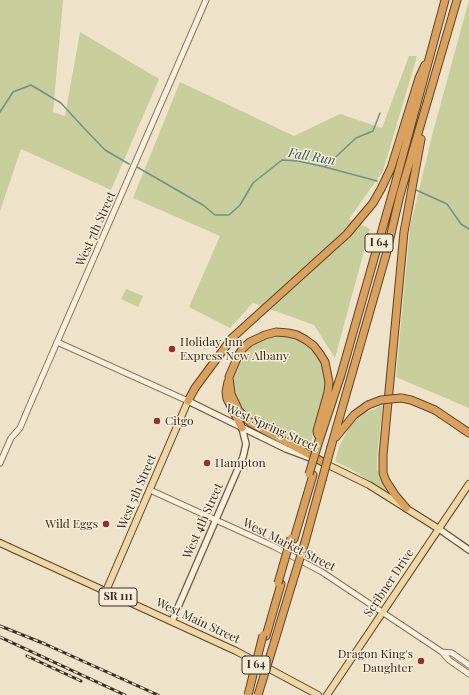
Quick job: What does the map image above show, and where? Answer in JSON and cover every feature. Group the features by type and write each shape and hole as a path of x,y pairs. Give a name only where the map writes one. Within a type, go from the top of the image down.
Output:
{"highway":[{"name":"I 64","path":"250,695 264,635 341,375 445,0"},
{"name":"I 64","path":"258,695 305,542 386,255 427,101 457,0"},
{"path":"188,401 195,388 232,338 347,234 373,203 391,168 419,78 434,44"},
{"path":"406,508 386,482 383,473 383,455 404,232 427,101"},
{"path":"321,441 389,218 409,167"},
{"path":"242,428 226,395 233,364 240,352 250,342 265,335 282,332 297,335 306,340 314,346 325,362 329,382 328,392 317,431 321,441"},
{"path":"229,377 234,403 245,418 251,423 321,461"},
{"path":"332,443 354,415 368,405 386,399 401,398 411,400 436,410 469,432"}],"main road":[{"name":"West Spring Street","path":"188,401 286,449 321,461 360,480 406,508 469,550"},
{"name":"West 5th Street","path":"106,591 188,401"},
{"name":"West 4th Street","path":"172,621 244,454 245,441 242,428"},
{"name":"Scribner Drive","path":"327,695 469,484"},
{"name":"West Main Street","path":"0,543 236,651 318,695"}],"street":[{"name":"West 7th Street","path":"0,463 11,438 20,428 206,0"},
{"name":"West Spring Street","path":"58,342 188,401"},
{"name":"West Market Street","path":"150,490 273,546 322,572 442,652 449,660 469,674"},
{"path":"442,652 452,653 469,665"}],"green space":[{"path":"0,0 63,0 53,112 65,116 80,32 159,79 111,190 21,149 0,211"},
{"path":"469,0 469,408 396,377 410,227 433,132"},
{"path":"409,56 417,56 383,171 349,219 370,229 335,358 314,325 253,303 230,328 189,307 220,236 133,198 180,82 294,136 340,114 382,128"},
{"path":"126,289 143,296 138,307 121,299"},
{"path":"280,336 290,336 308,345 320,359 324,367 326,376 325,393 309,449 265,427 249,417 242,409 234,391 233,382 235,371 238,362 244,353 260,340"},
{"path":"383,405 377,456 377,470 386,491 335,461 340,445 351,424 365,413"}],"waterway":[{"name":"Fall Run","path":"0,112 13,92 31,85 61,103 105,150 129,164"},
{"path":"325,167 356,138 373,131 380,113"},
{"name":"Fall Run","path":"137,167 203,205 215,215 229,215 240,205 253,183 282,160 298,161 377,181"},
{"name":"Fall Run","path":"414,189 447,204 461,224 469,229"}],"railway":[{"path":"0,626 45,644 158,695"},
{"path":"0,637 125,695"},
{"path":"27,656 81,681"}],"place":[{"name":"Holiday Inn Express New Albany","path":"172,349"},
{"name":"Citgo","path":"157,421"},
{"name":"Hampton","path":"207,463"},
{"name":"Wild Eggs","path":"106,524"},
{"name":"Dragon King's Daughter","path":"421,661"}]}
